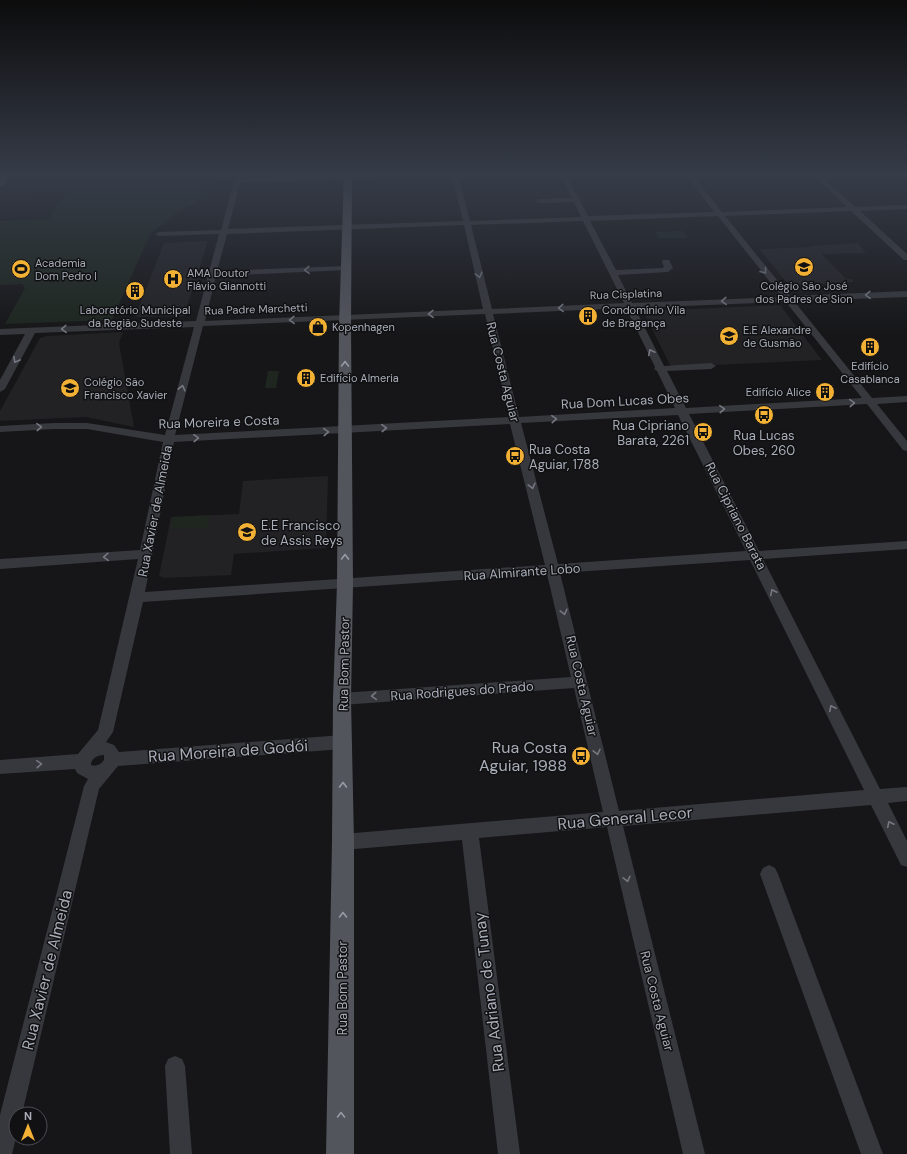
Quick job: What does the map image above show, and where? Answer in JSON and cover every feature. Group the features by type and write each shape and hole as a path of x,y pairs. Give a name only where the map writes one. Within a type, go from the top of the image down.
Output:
{"main road":[{"name":"Rua Bom Pastor","path":"340,1154 343,842 342,699 345,584 345,317 347,228"}],"street":[{"name":"Rua Xavier de Almeida","path":"1,1154 137,597 169,439 224,228"},
{"path":"159,234 326,228"},
{"name":"Rua Costa Aguiar","path":"468,228 581,682 694,1154"},
{"name":"Rua Cipriano Barata","path":"587,228 612,273 683,412 907,859"},
{"path":"731,228 907,448"},
{"path":"874,228 907,258"},
{"path":"893,245 907,245"},
{"path":"612,273 665,270 669,268 666,262"},
{"path":"212,274 346,268"},
{"name":"Rua Cisplatina","path":"345,317 907,294"},
{"name":"Rua Padre Marchetti","path":"0,332 345,317"},
{"path":"0,389 32,330"},
{"path":"660,369 712,366"},
{"name":"Rua Dom Lucas Obes","path":"345,431 907,400"},
{"name":"Rua Moreira e Costa","path":"0,429 70,425 86,426 149,438 169,439 345,431"},
{"name":"Rua Almirante Lobo","path":"137,597 907,545"},
{"path":"0,564 145,554"},
{"name":"Rua Rodrigues do Prado","path":"342,699 581,682"},
{"name":"Rua Moreira de Godói","path":"0,767 97,764 343,742"},
{"name":"Rua General Lecor","path":"343,842 907,794"},
{"name":"Rua Adriano de Tunay","path":"470,831 509,1154"},
{"path":"769,874 872,1154"},
{"path":"175,1066 181,1154"}],"shaded area":[{"path":"0,228 158,228 150,234 112,320 5,324 25,288 22,284 0,285"},
{"path":"683,231 688,238 659,238 655,232"},
{"name":"AMA Doutor Flávio Giannotti","path":"208,241 184,316 135,317 164,243"},
{"name":"Colégio São José dos Padres de Sion","path":"858,243 866,253 822,254 846,279 852,279 854,282 789,285 759,249 811,247 810,246"},
{"name":"E.E Alexandre de Gusmão","path":"780,305 822,360 671,367 643,311"},
{"name":"Colégio São Francisco Xavier","path":"123,332 119,343 134,427 86,417 0,421 0,411 40,338 47,336"},
{"path":"268,371 279,371 276,388 265,388"},
{"name":"E.E Francisco de Assis Reys","path":"328,476 326,548 234,554 231,575 165,578 159,576 171,517 239,514 243,481"},
{"path":"210,515 207,528 170,529 174,517"}],"place":[{"name":"Colégio São José dos Padres de Sion","path":"804,267"},
{"name":"Academia Dom Pedro I","path":"21,269"},
{"name":"AMA Doutor Flávio Giannotti","path":"173,279"},
{"name":"Laboratório Municipal da Região Sudeste","path":"135,291"},
{"name":"Condomínio Vila de Bragança","path":"588,316"},
{"name":"Kopenhagen","path":"318,327"},
{"name":"E.E Alexandre de Gusmão","path":"729,336"},
{"name":"Edifício Casablanca","path":"870,347"},
{"name":"Edifício Almeria","path":"306,378"},
{"name":"Colégio São Francisco Xavier","path":"70,388"},
{"name":"Edifício Alice","path":"825,392"},
{"name":"Rua Lucas Obes, 260","path":"764,415"},
{"name":"Rua Cipriano Barata, 2261","path":"703,432"},
{"name":"Rua Costa Aguiar, 1788","path":"515,456"},
{"name":"E.E Francisco de Assis Reys","path":"247,532"},
{"name":"Rua Costa Aguiar, 1988","path":"581,756"}]}
